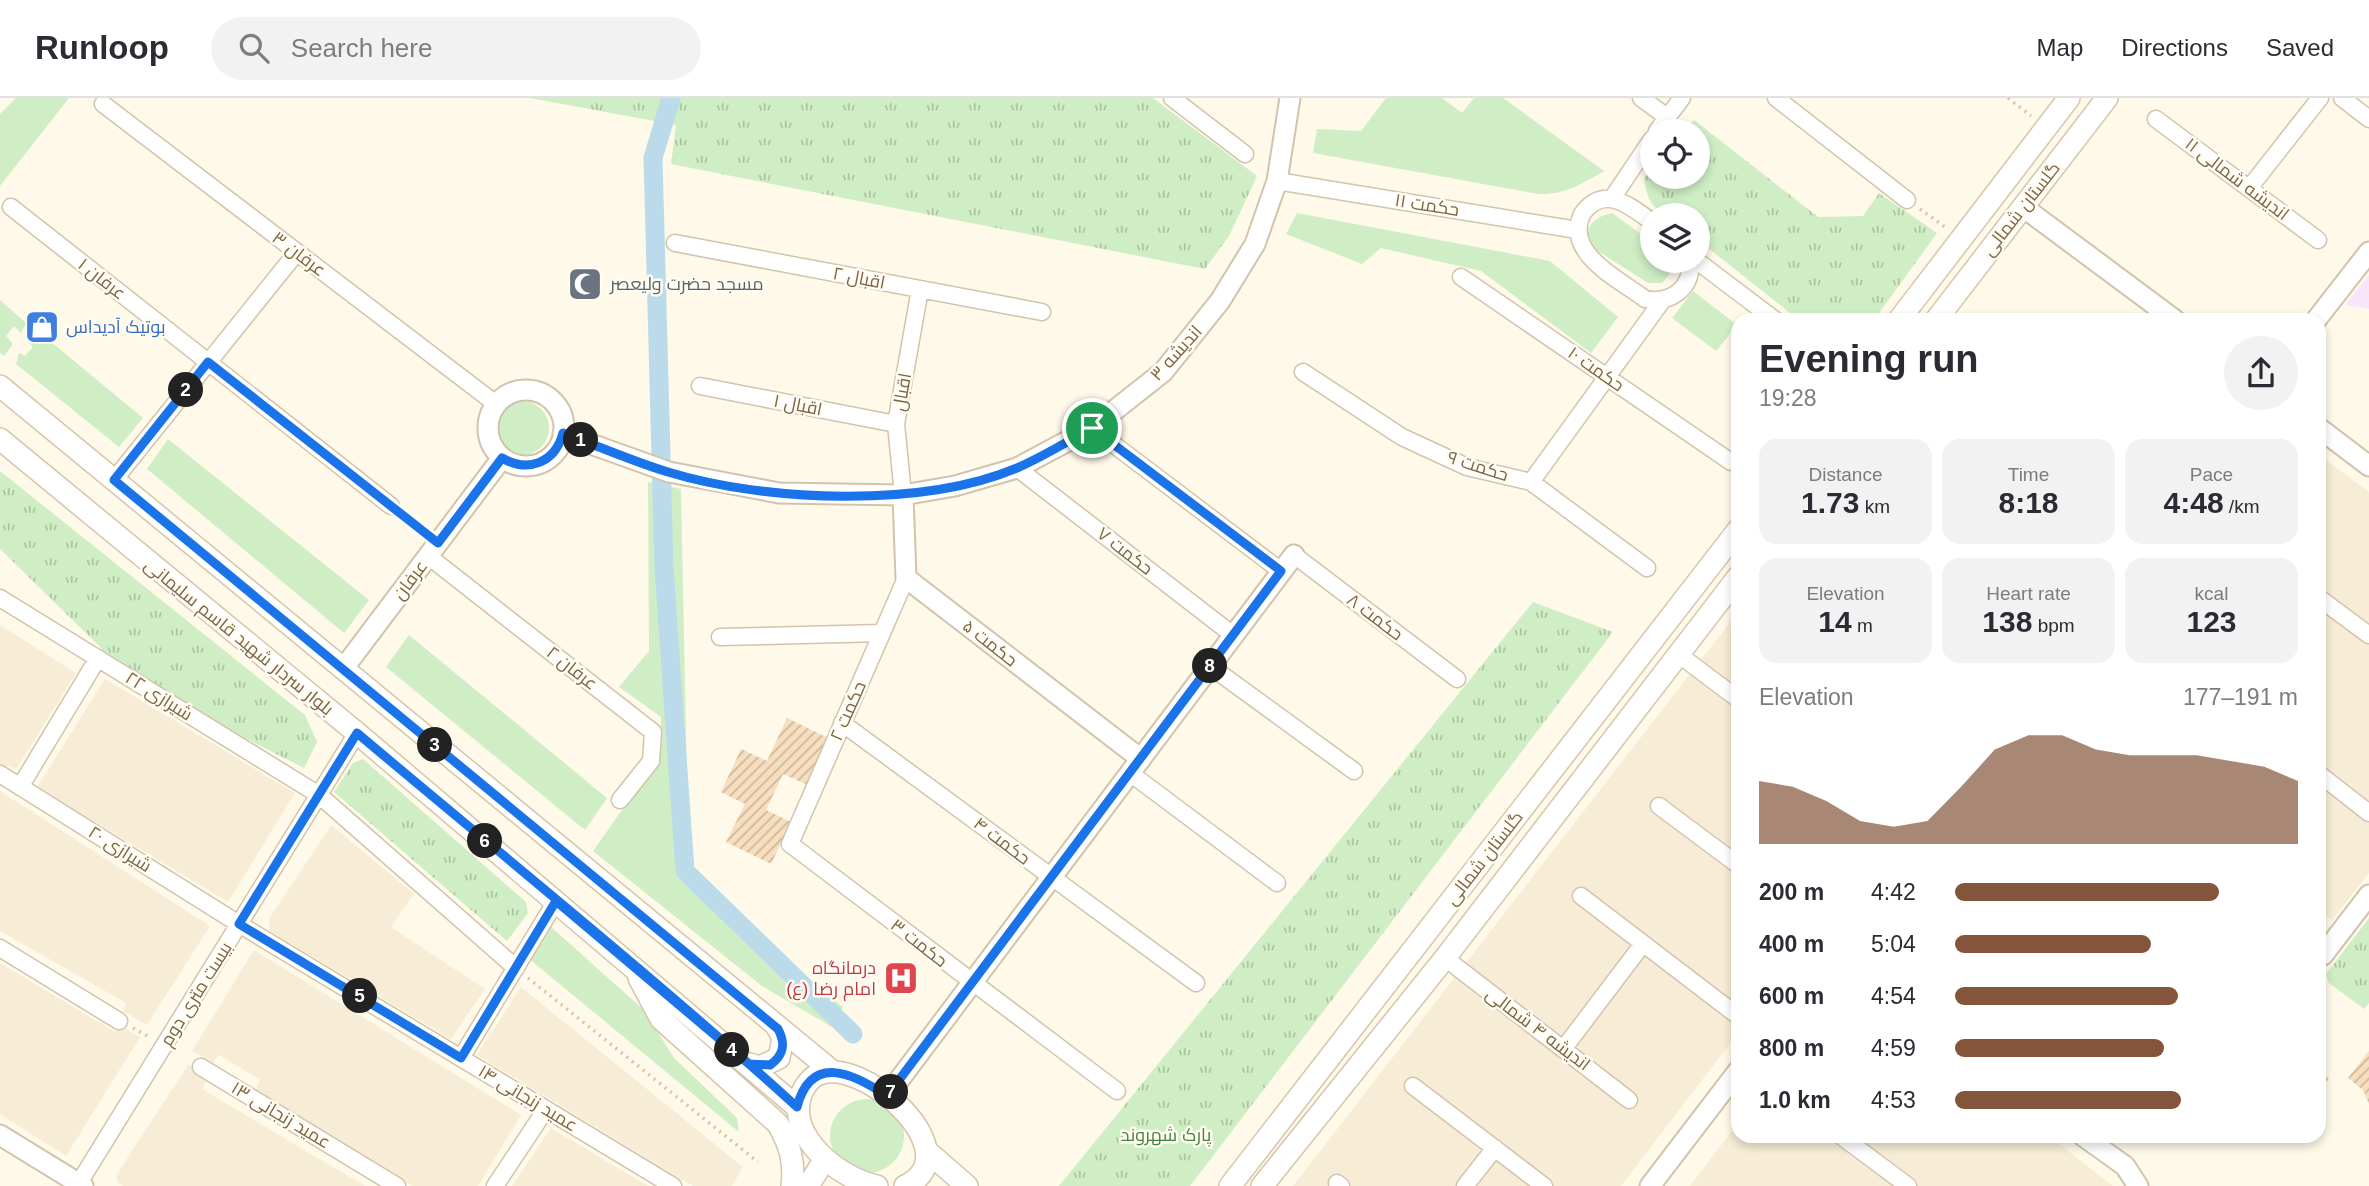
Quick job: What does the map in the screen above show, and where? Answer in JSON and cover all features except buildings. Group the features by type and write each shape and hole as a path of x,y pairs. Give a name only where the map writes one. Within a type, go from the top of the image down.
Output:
{"main road":[{"name":"گلستان شمالی","path":"1904,313 2069,98"},
{"name":"گلستان شمالی","path":"1941,313 2107,98"},
{"path":"1999,189 2023,206"},
{"path":"0,386 778,1029 832,1071 861,1080 887,1096 913,1122 928,1152 967,1186"},
{"name":"بلوار سردار شهید قاسم سلیمانی","path":"0,439 357,733 797,1107"},
{"name":"گلستان شمالی","path":"1230,1186 1731,539"},
{"name":"گلستان شمالی","path":"1262,1186 1445,958 1731,586"},
{"path":"1655,637 1678,654"},
{"path":"634,966 661,1019 778,1124 788,1141 794,1167 792,1186"},
{"path":"749,1064 770,1065 779,1058 783,1038 778,1029"},
{"path":"832,1071 815,1076 802,1090 797,1107 808,1136 849,1182 877,1186"},
{"path":"905,1186 915,1181 925,1168 928,1152"},
{"path":"808,1186 825,1158"}],"street":[{"path":"1172,98 1245,154"},
{"name":"اندیشه ۳","path":"563,433 669,472 779,494 903,495 955,486 1017,468 1092,428 1163,372 1220,301 1255,244 1277,181 1290,98"},
{"path":"1641,98 1658,119"},
{"path":"1666,119 1682,98"},
{"path":"1776,98 1907,200"},
{"path":"2250,187 2320,98"},
{"path":"2342,98 2369,119"},
{"name":"عرفان ۳","path":"103,104 496,404"},
{"name":"اندیشه شمالی ۱۱","path":"2156,119 2318,240"},
{"path":"1640,157 1613,197 1586,208 1577,230 1584,252 1645,299 1662,301"},
{"name":"حکمت ۱۱","path":"1277,181 1577,230"},
{"path":"1613,197 1624,201 1640,213"},
{"path":"2023,206 2166,313"},
{"name":"عرفان ۱","path":"10,207 391,506"},
{"name":"اقبال ۲","path":"675,243 1042,312"},
{"path":"114,480 297,252"},
{"path":"2321,313 2369,252"},
{"path":"1710,271 1766,313"},
{"path":"1531,482 1662,301 1684,288 1691,273"},
{"name":"حکمت ۱۰","path":"1461,277 1731,463"},
{"name":"اقبال","path":"903,495 896,424 920,289"},
{"name":"حکمت ۹","path":"1303,372 1402,437 1467,467 1531,482 1647,568"},
{"name":"اقبال ۱","path":"700,386 896,424"},
{"path":"521,390 541,393 556,405 561,414 563,433 555,452 540,463 520,466 502,458 490,442 488,422 496,404 521,390"},
{"path":"1092,428 1281,571"},
{"path":"2326,433 2369,466"},
{"name":"عرفان","path":"344,669 502,458"},
{"name":"حکمت ۷","path":"1017,468 1233,635"},
{"path":"903,495 905,578"},
{"name":"عرفان ۲","path":"433,549 653,732 651,761 620,800"},
{"path":"887,1096 1294,555"},
{"name":"حکمت ۸","path":"1294,555 1457,679"},
{"name":"حکمت ۲","path":"790,844 905,578"},
{"name":"حکمت ۵","path":"905,578 1277,883"},
{"name":"شیرازی ۲۲","path":"0,598 319,794 516,968"},
{"path":"2326,603 2369,635"},
{"path":"720,637 881,633"},
{"path":"1678,654 1731,694"},
{"path":"20,787 98,659"},
{"path":"1210,666 1354,771"},
{"name":"حکمت ۴","path":"842,723 1196,983"},
{"name":"بیست متری دوم","path":"81,1185 164,1045 357,733"},
{"name":"شیرازی ۲۰","path":"0,774 239,924"},
{"path":"2326,779 2369,813"},
{"path":"1659,806 1731,859"},
{"name":"حکمت ۳","path":"790,844 971,984 1117,1091"},
{"path":"2326,952 2369,895"},
{"path":"1581,896 1731,1011"},
{"path":"461,1058 556,901"},
{"name":"عمید زنجانی ۱۴","path":"239,924 673,1186"},
{"path":"1564,1048 1642,945"},
{"path":"0,948 119,1021"},
{"name":"اندیشه ۴ شمالی","path":"1445,958 1629,1100"},
{"name":"عمید زنجانی ۱۳","path":"201,1067 397,1186"},
{"path":"1650,1186 1731,1080"},
{"path":"1413,1086 1544,1186"},
{"path":"495,1186 547,1109"},
{"path":"0,1135 81,1185"},
{"path":"1850,1143 1908,1186"},
{"path":"2093,1143 2125,1166 2138,1186"},
{"path":"1465,1186 1495,1148"}],"path":[{"path":"2008,98 2046,129"},
{"path":"1907,200 1961,239"},
{"path":"391,506 433,549"},
{"path":"516,968 758,1162"},
{"path":"119,1021 164,1045"}],"shaded area":[{"path":"2369,275 2369,309 2345,305"},
{"path":"2326,461 2369,492 2369,873 2332,920 2326,917"},
{"path":"1731,621 1731,1042 1621,1186 1293,1186"},
{"path":"0,625 76,673 17,768 0,765"},
{"path":"105,679 295,793 228,902 37,787"},
{"path":"0,791 210,926 147,1025 123,1011 126,1003 0,931"},
{"path":"331,825 414,894 391,927 485,989 451,1039 270,931 269,919"},
{"path":"254,950 521,1115 478,1186 412,1186 255,1092 260,1080 219,1055 213,1063 192,1051"},
{"path":"0,963 115,1032 119,1025 140,1037 66,1156 0,1114"},
{"path":"521,987 743,1167 732,1186 693,1186 477,1055"},
{"path":"188,1065 207,1078 202,1089 365,1186 123,1186 117,1182 117,1174"},
{"path":"551,1128 648,1186 512,1186"},
{"path":"1731,1132 1731,1143 2058,1143 2113,1186 1690,1186"}],"green space":[{"path":"16,98 69,98 0,186 0,114"},
{"path":"530,98 1153,98 1257,176 1229,236 1205,269 671,164 676,125"},
{"path":"1386,98 1442,98 1462,113 1474,98 1503,98 1604,171 1565,191 1538,194 1313,153 1317,129 1361,131"},
{"path":"1710,133 1818,217 1863,216 1879,193 1937,233 1879,313 1790,313 1710,250 1710,203 1652,203 1646,190 1710,189"},
{"path":"1297,213 1550,261 1618,317 1591,353 1481,271 1381,248 1362,264 1286,234"},
{"path":"1612,213 1640,233 1640,273 1669,273 1662,283 1648,283 1590,246 1589,228 1600,217"},
{"path":"1693,291 1731,320 1731,332 1716,351 1672,318"},
{"path":"0,300 26,323 21,333 14,326 6,336 13,344 4,356 0,353"},
{"path":"39,332 143,418 119,447 16,364 19,353 25,356 33,347 27,341"},
{"path":"522,401 541,409 549,428 541,447 522,455 503,447 495,428 503,409"},
{"path":"168,439 369,600 344,633 147,469"},
{"path":"0,471 305,715 317,742 304,768 138,684 0,549"},
{"path":"648,482 681,489 689,885 843,1007 832,1027 762,986 593,851 661,755 661,717 619,687 649,651"},
{"name":"پارک شهروند","path":"1533,602 1613,632 1190,1186 1059,1186"},
{"path":"409,635 607,798 585,830 386,667"},
{"path":"363,759 526,902 528,913 507,941 334,792 353,763"},
{"path":"2369,918 2369,1003 2364,1009 2329,983 2326,974"},
{"path":"551,927 644,1010 674,1058 737,1118 739,1132 528,958"},
{"path":"867,1099 881,1102 893,1110 901,1122 904,1136 901,1150 893,1162 881,1170 867,1173 853,1170 841,1162 833,1150 830,1136 833,1122 841,1110 853,1102"}],"waterway":[{"path":"671,98 653,158 664,568 685,871 853,1034"}],"place":[{"name":"مسجد حضرت ولیعصر","path":"585,284"},
{"name":"بوتیک آدیداس","path":"42,327"},
{"name":"درمانگاه امام رضا (ع)","path":"901,978"}],"route":[{"path":"1092,428 1017,468 955,486 903,495 779,494 669,472 563,433 555,452 540,463 520,466 502,458 438,543 208,362 114,480 778,1029 783,1038 783,1049 779,1058 770,1065 760,1067 749,1064 556,901 461,1058 239,924 357,733 634,966 749,1064 797,1107 802,1090 815,1076 832,1071 861,1080 887,1096 1281,571 1092,428"}]}
